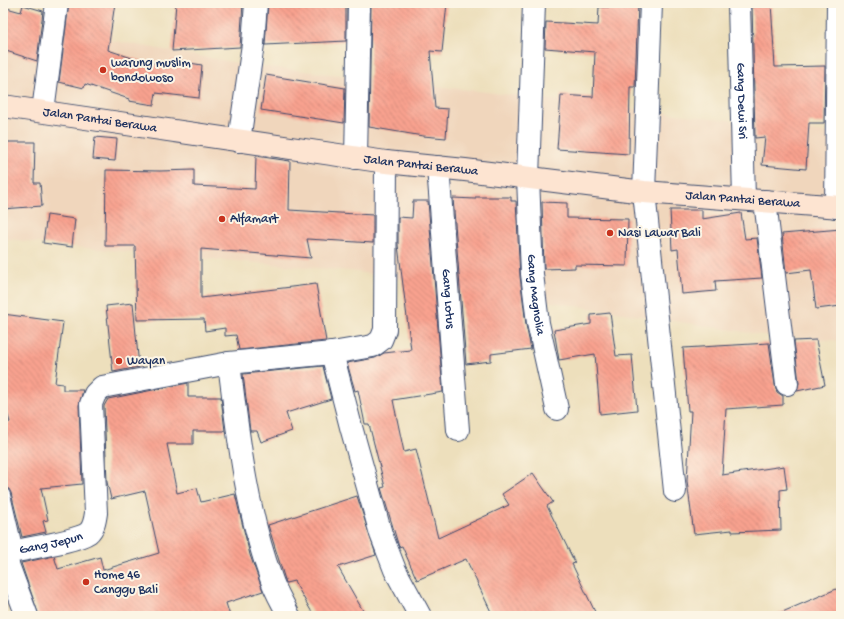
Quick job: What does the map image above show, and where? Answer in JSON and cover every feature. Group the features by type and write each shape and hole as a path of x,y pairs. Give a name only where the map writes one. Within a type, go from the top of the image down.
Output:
{"street":[{"path":"43,111 57,3"},
{"path":"239,141 253,44 256,3"},
{"path":"356,158 359,3"},
{"name":"Gang Magnolia","path":"534,3 528,178 532,274 538,323 557,409"},
{"path":"651,3 644,192 675,491"},
{"name":"Gang Dewi Sri","path":"739,3 744,199"},
{"path":"838,3 838,207"},
{"name":"Jalan Pantai Berawa","path":"3,106 386,162 644,192 838,207"},
{"path":"289,616 271,578 256,525 242,465 229,363 332,353 374,346 381,340 385,330 386,162"},
{"name":"Gang Lotus","path":"438,167 458,430"},
{"path":"765,201 787,384"},
{"path":"332,353 381,534 395,570 420,616"},
{"name":"Gang Jepun","path":"8,553 76,537 88,532 94,524 96,513 91,404 95,394 102,387 110,384 229,363"},
{"path":"8,553 27,616"}],"lane":[{"path":"3,495 8,553"}],"shaded area":[{"path":"3,21 243,64 728,120 841,135 841,341 764,335 351,271 53,245 3,238"}],"building":[{"path":"69,3 115,3 108,50 138,60 170,66 171,60 202,65 199,98 156,93 154,105 129,101 129,99 85,84 84,88 59,82"},
{"path":"176,3 243,3 240,47 172,51"},
{"path":"268,3 346,3 346,41 265,45"},
{"path":"371,3 447,3 442,52 430,51 435,108 448,109 446,138 423,136 369,127"},
{"path":"611,3 638,3 635,87 630,87 629,154 557,149 561,95 593,97 595,52 545,48 546,22 598,25 599,7 611,7"},
{"path":"752,3 771,3 775,67 825,66 824,123 809,123 806,169 762,165 765,137 755,138"},
{"path":"23,5 43,11 37,61 3,50 3,7 21,12"},
{"path":"266,75 345,88 344,123 261,110"},
{"path":"95,137 117,139 115,161 93,159"},
{"path":"3,142 35,142 34,183 40,183 42,206 3,209"},
{"path":"256,156 290,161 289,210 373,215 373,243 307,239 311,258 201,249 201,298 316,284 326,341 239,350 236,335 225,336 225,328 205,331 204,319 137,320 135,246 105,246 106,170 194,170 194,186 255,189"},
{"path":"475,197 511,197 511,201 516,201 520,276 526,325 531,349 491,354 491,361 466,364 453,198 475,199"},
{"path":"413,201 428,201 443,392 393,400 404,452 416,449 438,538 509,505 502,494 533,473 553,502 547,506 575,563 572,564 597,616 493,616 466,559 417,580 402,546 399,547 381,488 385,487 369,424 365,424 358,390 355,391 347,363 375,358 384,353 411,350 398,245 398,217 412,218"},
{"path":"542,202 567,203 567,218 628,219 627,266 575,265 575,268 544,269"},
{"path":"670,210 702,210 702,219 741,213 745,239 757,238 762,278 715,281 716,291 682,294 678,249 672,250"},
{"path":"47,215 75,219 72,247 43,243"},
{"path":"841,229 841,306 816,309 811,270 786,273 782,234"},
{"path":"133,303 139,367 113,372 106,306"},
{"path":"610,313 616,356 632,355 637,410 600,414 595,354 559,360 554,330 591,324 591,315"},
{"path":"3,314 63,322 55,383 63,384 63,390 83,390 79,405 82,484 41,488 48,520 43,521 46,532 22,537 11,493 9,489 3,487 3,424 10,422 3,399"},
{"path":"816,340 825,385 797,391 799,383 794,341"},
{"path":"769,343 775,385 777,392 783,396 783,405 726,409 722,475 784,466 787,489 780,490 781,530 732,532 732,530 694,534 687,481 691,411 688,411 683,348"},
{"path":"323,366 331,399 286,413 292,431 261,442 257,431 250,431 243,374"},
{"path":"188,383 188,397 221,397 225,431 193,431 193,444 167,444 177,493 197,488 201,502 235,494 250,555 263,591 226,603 230,616 39,616 21,563 54,556 58,569 100,557 103,570 159,553 145,491 111,499 107,482 104,406 108,399"},
{"path":"357,496 376,555 338,567 366,616 314,616 294,581 286,583 268,525"},
{"path":"841,587 841,616 773,616"}],"place":[{"name":"warung muslim bondowoso","path":"103,70"},
{"name":"Alfamart","path":"222,219"},
{"name":"Nasi Lawar Bali","path":"610,233"},
{"name":"Wayan","path":"119,361"},
{"name":"Home 46 Canggu Bali","path":"86,582"}]}
